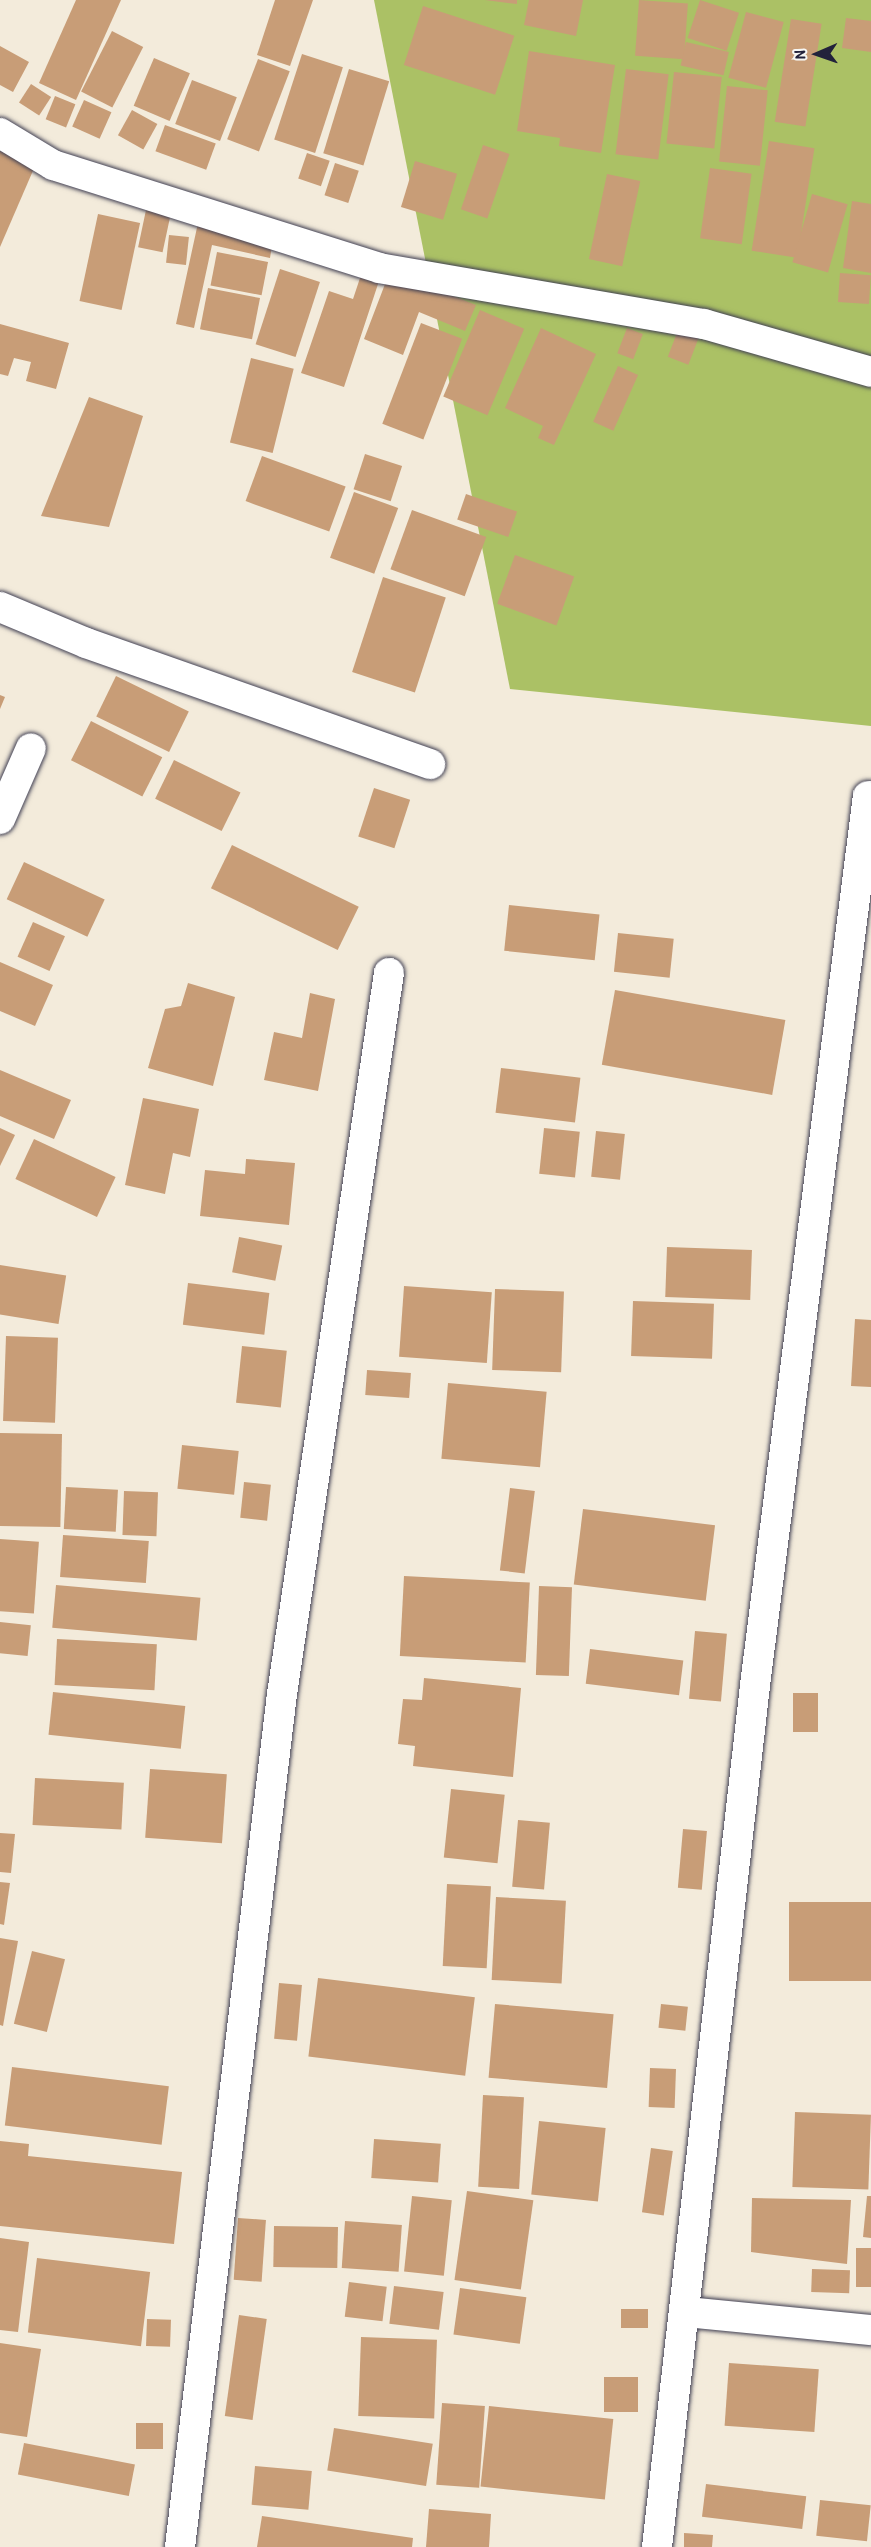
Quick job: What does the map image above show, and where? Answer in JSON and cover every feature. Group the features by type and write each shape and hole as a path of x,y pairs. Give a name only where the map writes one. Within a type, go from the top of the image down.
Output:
{"street":[{"path":"0,133 53,165 380,268 704,324 871,372"},
{"path":"0,607 86,643 430,764"},
{"path":"0,819 32,748"},
{"path":"657,2547 686,2313 755,1685 868,796"},
{"path":"180,2547 282,1694 390,973"},
{"path":"686,2313 871,2330"}],"green space":[{"path":"374,0 871,0 871,726 510,689"}],"building":[{"path":"76,0 121,0 76,100 39,83"},
{"path":"275,0 313,0 290,66 257,55"},
{"path":"485,0 517,0 517,4"},
{"path":"529,0 583,0 576,36 524,25"},
{"path":"639,0 688,3 684,59 635,56"},
{"path":"700,0 739,13 727,51 688,38"},
{"path":"423,6 514,36 495,95 404,65"},
{"path":"746,12 784,22 766,88 728,78"},
{"path":"846,18 871,21 871,52 842,48"},
{"path":"791,19 822,24 805,127 775,122"},
{"path":"112,31 143,47 112,107 81,92"},
{"path":"686,42 729,52 723,75 681,65"},
{"path":"0,46 29,62 13,92 0,85"},
{"path":"529,51 615,65 601,153 559,146 560,138 517,131"},
{"path":"302,54 343,67 315,153 274,140"},
{"path":"154,58 190,73 170,121 134,106"},
{"path":"258,59 290,71 259,151 227,139"},
{"path":"349,69 389,81 363,165 323,153"},
{"path":"626,69 669,74 658,160 616,154"},
{"path":"674,72 722,77 714,149 666,144"},
{"path":"192,80 237,97 220,141 175,124"},
{"path":"31,84 51,97 39,116 19,102"},
{"path":"727,86 768,90 760,166 719,162"},
{"path":"55,96 75,104 66,127 46,119"},
{"path":"84,100 111,112 100,139 72,126"},
{"path":"132,110 157,124 143,149 118,135"},
{"path":"165,125 216,143 206,170 155,151"},
{"path":"769,141 814,148 797,258 752,251"},
{"path":"483,145 509,154 487,218 461,209"},
{"path":"0,151 35,166 0,247"},
{"path":"307,153 330,161 321,186 298,179"},
{"path":"415,161 457,174 443,220 401,207"},
{"path":"335,163 359,171 348,203 324,195"},
{"path":"710,168 752,174 742,244 700,238"},
{"path":"607,174 640,181 622,266 589,259"},
{"path":"812,194 848,204 828,272 792,262"},
{"path":"852,201 871,204 871,273 843,268"},
{"path":"146,210 170,215 163,252 138,247"},
{"path":"98,214 140,223 122,310 79,301"},
{"path":"198,223 273,240 270,258 212,245 194,328 176,324"},
{"path":"169,235 189,237 186,265 166,263"},
{"path":"217,252 268,262 262,295 211,285"},
{"path":"280,269 320,282 296,357 256,344"},
{"path":"390,271 476,305 465,331 419,312 403,355 364,339"},
{"path":"362,272 380,278 344,387 301,373 329,291 353,299"},
{"path":"840,273 871,275 869,304 838,302"},
{"path":"208,288 260,298 252,339 200,329"},
{"path":"480,310 524,329 487,415 443,397"},
{"path":"421,323 462,339 423,440 382,424"},
{"path":"0,324 69,343 56,389 26,381 31,362 14,358 8,376 0,374"},
{"path":"680,325 701,333 688,365 668,357"},
{"path":"541,328 596,354 554,445 538,438 543,426 505,408"},
{"path":"627,328 643,334 633,359 617,353"},
{"path":"251,358 294,369 273,453 230,442"},
{"path":"618,366 638,375 613,431 593,422"},
{"path":"89,397 143,416 109,527 41,516"},
{"path":"365,454 402,466 391,501 354,489"},
{"path":"262,456 346,486 329,532 246,501"},
{"path":"354,492 398,508 374,574 330,558"},
{"path":"466,494 517,512 508,537 457,520"},
{"path":"412,510 486,537 465,596 390,569"},
{"path":"515,555 574,577 556,625 497,604"},
{"path":"383,577 446,597 415,693 352,672"},
{"path":"116,676 189,712 169,752 96,716"},
{"path":"0,695 5,697 0,709"},
{"path":"91,721 162,757 142,797 71,760"},
{"path":"174,760 241,792 222,831 155,799"},
{"path":"374,788 410,800 394,848 358,837"},
{"path":"232,845 359,907 338,950 211,888"},
{"path":"24,862 105,900 87,937 7,899"},
{"path":"509,905 600,915 595,960 504,951"},
{"path":"33,922 65,936 50,971 18,957"},
{"path":"618,933 674,939 670,978 614,972"},
{"path":"0,962 53,985 35,1026 0,1011"},
{"path":"188,983 235,997 213,1086 148,1068 165,1009 181,1006"},
{"path":"615,990 785,1020 772,1095 602,1065"},
{"path":"310,993 335,999 318,1091 264,1080 274,1032 302,1038"},
{"path":"501,1068 580,1078 575,1122 496,1113"},
{"path":"0,1070 71,1100 54,1139 0,1116"},
{"path":"143,1098 199,1109 190,1157 173,1153 165,1194 125,1185"},
{"path":"0,1128 15,1135 0,1166"},
{"path":"544,1128 580,1132 575,1178 539,1174"},
{"path":"596,1131 625,1134 620,1180 591,1177"},
{"path":"34,1139 116,1177 97,1217 15,1179"},
{"path":"246,1159 295,1163 289,1225 200,1216 205,1170 245,1174"},
{"path":"239,1237 282,1245 275,1281 232,1272"},
{"path":"667,1247 752,1250 750,1300 665,1297"},
{"path":"0,1265 66,1275 59,1324 0,1315"},
{"path":"188,1283 269,1293 264,1335 183,1325"},
{"path":"404,1286 492,1292 487,1363 399,1357"},
{"path":"495,1289 564,1291 561,1372 492,1370"},
{"path":"633,1301 714,1304 712,1359 631,1356"},
{"path":"855,1319 871,1320 871,1387 851,1386"},
{"path":"6,1336 58,1338 55,1423 3,1421"},
{"path":"242,1346 287,1351 281,1407 236,1403"},
{"path":"367,1370 411,1373 409,1398 365,1395"},
{"path":"448,1383 547,1392 540,1467 441,1459"},
{"path":"0,1433 62,1434 60,1527 0,1526"},
{"path":"182,1445 239,1451 234,1495 177,1489"},
{"path":"244,1482 271,1485 267,1521 240,1518"},
{"path":"66,1487 118,1490 116,1532 64,1529"},
{"path":"510,1488 535,1491 525,1573 500,1570"},
{"path":"124,1491 158,1492 156,1536 122,1535"},
{"path":"583,1509 715,1525 706,1601 574,1584"},
{"path":"63,1535 149,1541 146,1583 60,1577"},
{"path":"0,1539 39,1542 34,1614 0,1611"},
{"path":"404,1576 530,1583 526,1662 400,1656"},
{"path":"56,1585 200,1598 197,1640 52,1628"},
{"path":"539,1586 572,1587 569,1676 536,1675"},
{"path":"0,1622 31,1625 28,1656 0,1653"},
{"path":"695,1631 727,1634 721,1702 689,1699"},
{"path":"57,1639 157,1644 154,1690 55,1685"},
{"path":"590,1649 683,1660 679,1695 586,1684"},
{"path":"424,1678 521,1688 513,1777 413,1766 415,1746 398,1744 403,1699 422,1700"},
{"path":"53,1692 185,1706 181,1749 49,1735"},
{"path":"793,1693 818,1693 818,1732 793,1732"},
{"path":"150,1769 227,1774 222,1843 145,1838"},
{"path":"35,1778 124,1783 121,1830 33,1825"},
{"path":"451,1789 505,1795 497,1863 444,1858"},
{"path":"518,1820 550,1823 544,1890 512,1887"},
{"path":"683,1829 707,1831 702,1890 678,1888"},
{"path":"0,1833 15,1834 11,1873 0,1872"},
{"path":"0,1882 10,1883 4,1925 0,1924"},
{"path":"447,1884 491,1886 487,1968 443,1966"},
{"path":"496,1897 566,1901 562,1984 492,1980"},
{"path":"789,1902 871,1902 871,1981 789,1981"},
{"path":"0,1938 18,1941 3,2026 0,2025"},
{"path":"32,1951 65,1959 47,2032 14,2024"},
{"path":"318,1978 475,1997 465,2076 308,2056"},
{"path":"279,1983 302,1985 297,2041 274,2039"},
{"path":"495,2004 614,2014 607,2088 489,2078"},
{"path":"661,2004 688,2007 685,2031 658,2028"},
{"path":"12,2067 169,2086 162,2145 5,2126"},
{"path":"650,2068 676,2069 675,2108 649,2107"},
{"path":"483,2095 524,2097 519,2189 478,2187"},
{"path":"795,2112 871,2115 868,2190 792,2187"},
{"path":"539,2121 606,2128 598,2202 531,2195"},
{"path":"374,2139 441,2144 438,2183 371,2178"},
{"path":"0,2141 29,2144 28,2156 182,2172 174,2244 0,2226"},
{"path":"651,2148 673,2151 664,2215 642,2212"},
{"path":"467,2191 533,2200 521,2289 454,2280"},
{"path":"412,2196 452,2200 444,2276 404,2272"},
{"path":"867,2196 871,2196 871,2238 863,2237"},
{"path":"752,2198 851,2200 847,2264 751,2252"},
{"path":"238,2218 266,2220 262,2282 234,2280"},
{"path":"345,2221 402,2225 399,2272 342,2268"},
{"path":"274,2226 338,2227 337,2268 273,2267"},
{"path":"0,2238 29,2242 18,2332 0,2330"},
{"path":"856,2248 871,2248 871,2287 856,2287"},
{"path":"37,2258 150,2272 141,2346 28,2332"},
{"path":"812,2269 850,2270 849,2293 811,2292"},
{"path":"349,2282 387,2287 382,2321 345,2317"},
{"path":"394,2286 444,2292 439,2330 389,2324"},
{"path":"460,2288 526,2297 520,2344 453,2335"},
{"path":"621,2309 648,2309 648,2328 621,2328"},
{"path":"239,2315 267,2319 253,2420 225,2416"},
{"path":"147,2319 171,2320 170,2347 146,2346"},
{"path":"361,2337 437,2340 434,2419 358,2416"},
{"path":"0,2343 41,2349 27,2437 0,2433"},
{"path":"729,2363 819,2369 814,2432 725,2426"},
{"path":"604,2377 638,2377 638,2412 604,2412"},
{"path":"442,2403 485,2406 479,2488 436,2485"},
{"path":"489,2406 613,2419 605,2500 481,2487"},
{"path":"136,2423 163,2423 163,2449 136,2449"},
{"path":"334,2428 433,2444 426,2486 327,2470"},
{"path":"24,2443 135,2465 129,2496 18,2474"},
{"path":"255,2466 312,2471 308,2510 252,2505"},
{"path":"706,2484 806,2496 802,2529 702,2517"},
{"path":"820,2500 871,2505 867,2541 816,2536"},
{"path":"429,2509 491,2514 489,2547 426,2547"},
{"path":"262,2516 413,2538 412,2547 257,2547"},
{"path":"684,2533 713,2535 712,2547 684,2547"}]}
